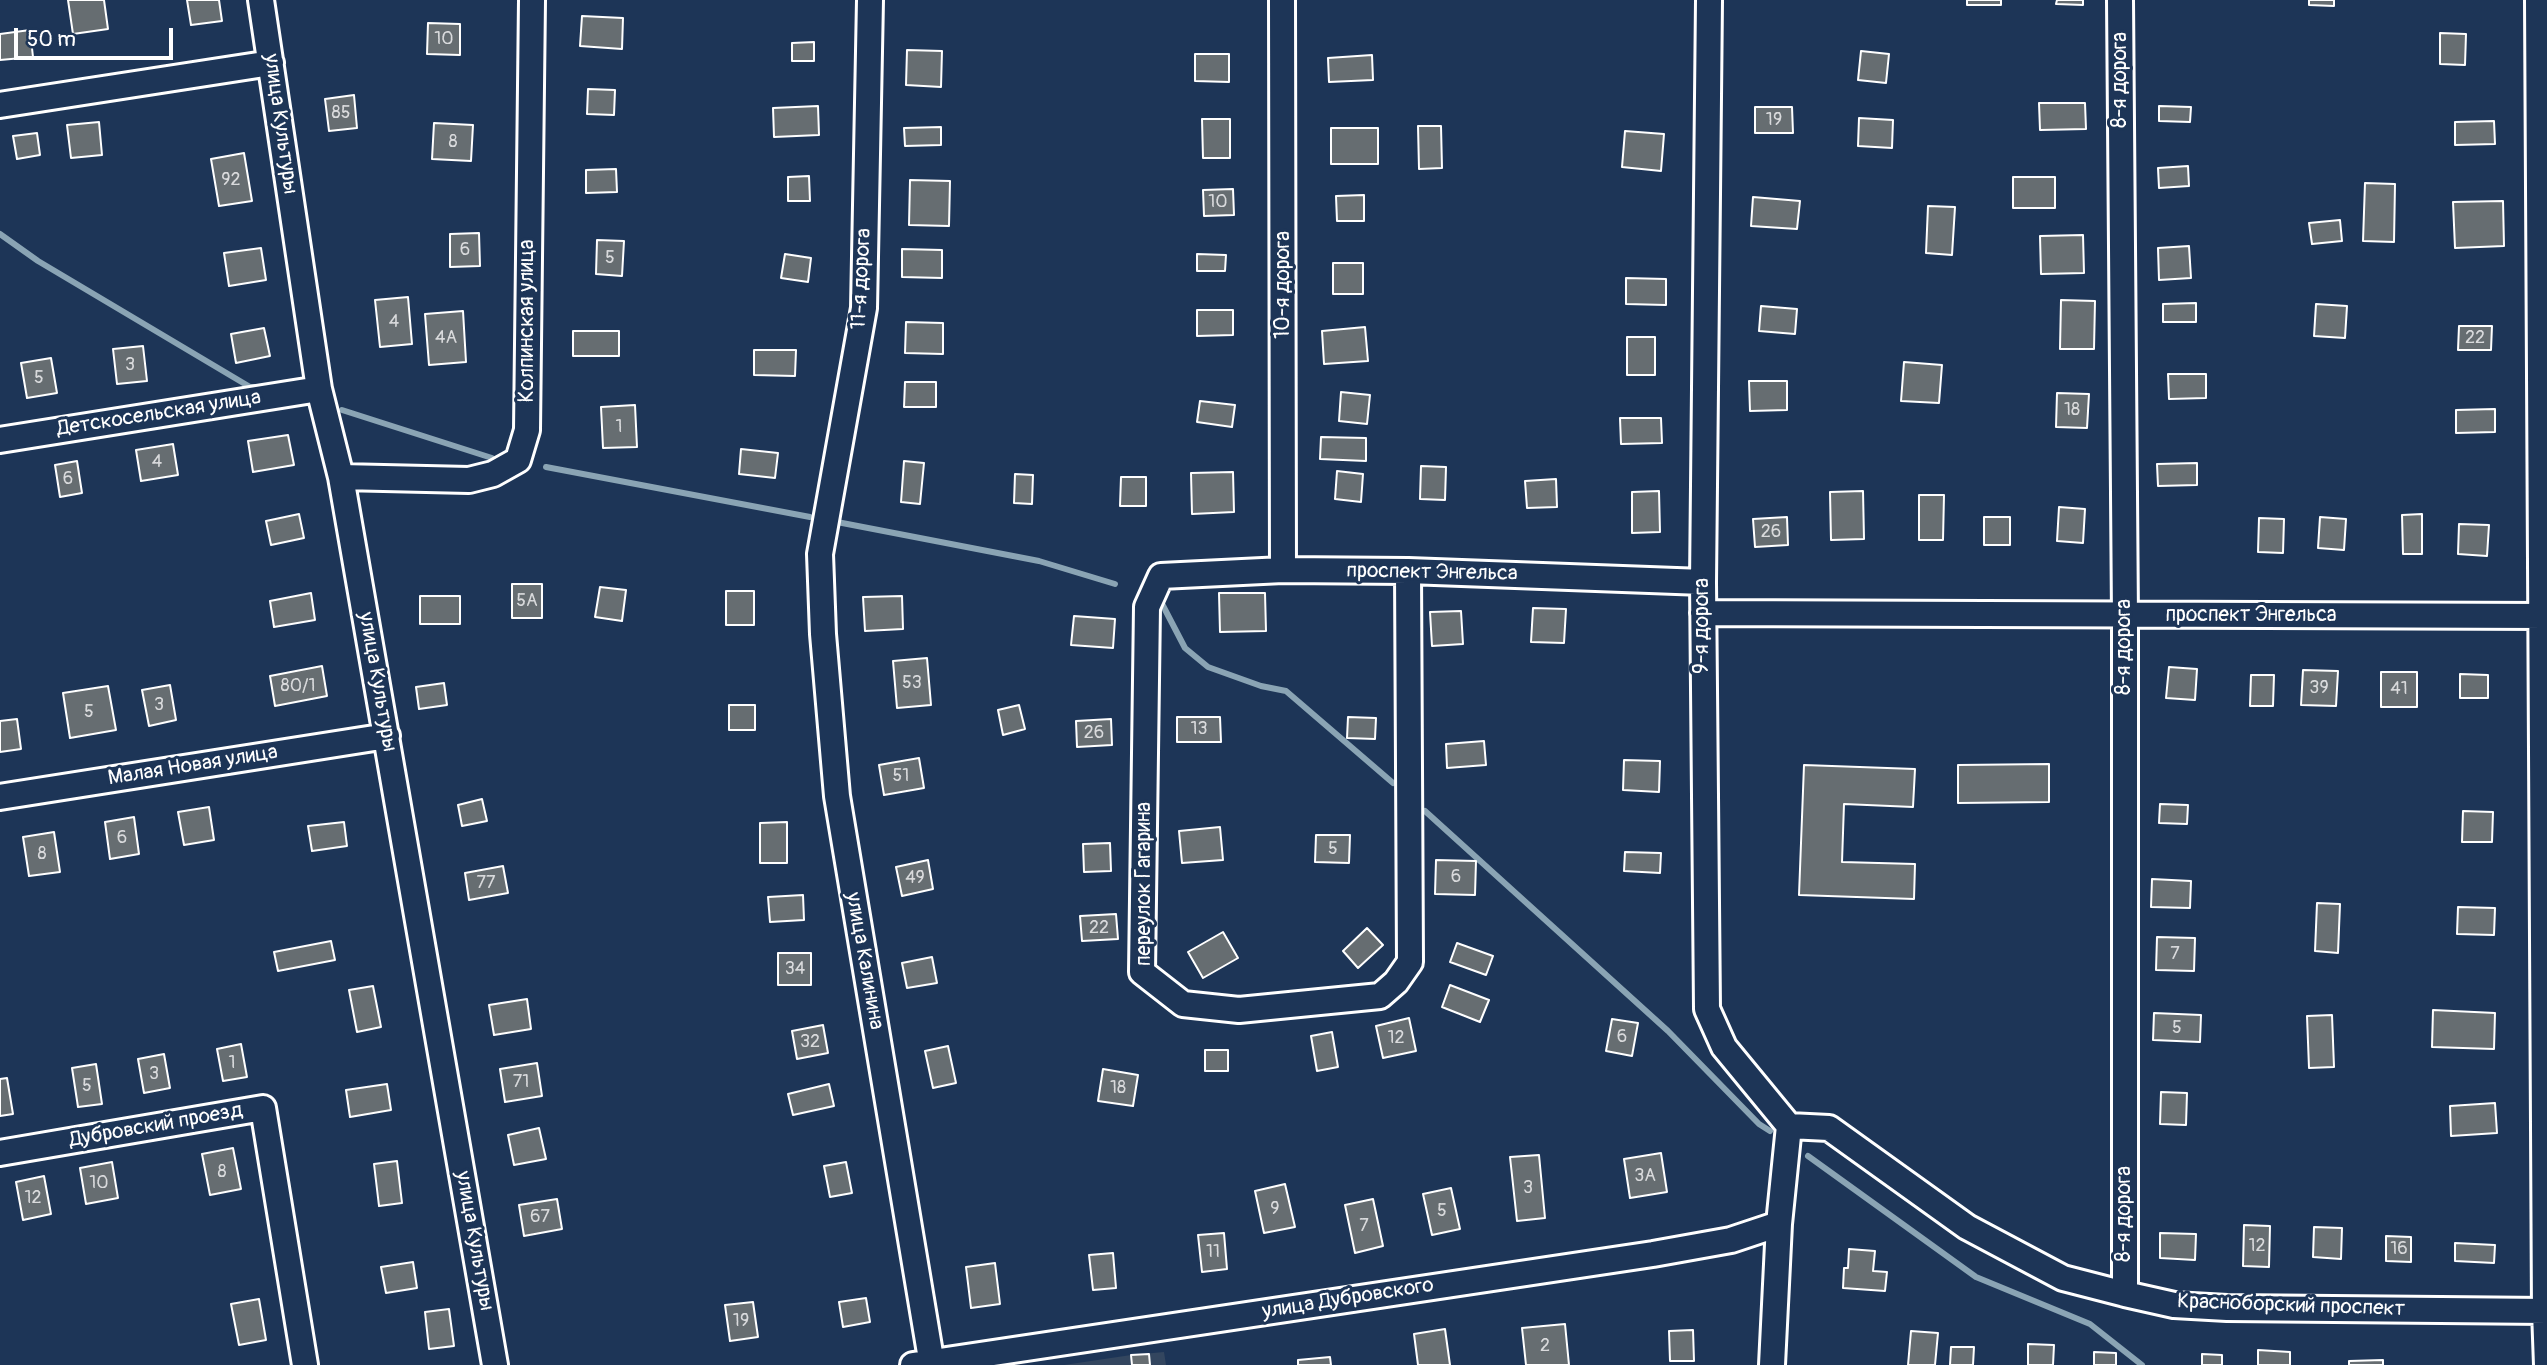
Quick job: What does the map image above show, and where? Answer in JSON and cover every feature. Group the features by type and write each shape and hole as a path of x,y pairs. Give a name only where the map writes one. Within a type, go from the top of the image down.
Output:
{"street":[{"name":"улица Культуры","path":"261,0 319,388 341,477 495,1365"},
{"name":"Колпинская улица","path":"341,477 469,481 494,474 518,460 527,430 532,0"},
{"name":"11-я дорога","path":"821,554 864,307 870,0"},
{"name":"10-я дорога","path":"1282,0 1283,570"},
{"name":"9-я дорога","path":"1709,0 1703,582 1707,1009 1724,1047 1789,1126"},
{"name":"8-я дорога","path":"2120,0 2125,616 2125,1294"},
{"path":"2538,0 2547,1365"},
{"path":"0,105 271,63"},
{"name":"Детскосельская улица","path":"0,440 319,388"},
{"name":"улица Калинина","path":"821,554 822,634 837,796 926,1364"},
{"name":"проспект Энгельса","path":"1161,576 1283,570 1408,571 1703,582"},
{"name":"переулок Гагарина","path":"1161,576 1147,607 1142,972 1183,1004 1239,1010 1380,996 1396,982 1410,962 1408,571"},
{"name":"проспект Энгельса","path":"1703,613 2544,616"},
{"name":"Малая Новая улица","path":"0,797 387,736"},
{"name":"Дубровский проезд","path":"0,1153 262,1108 305,1365"},
{"path":"1772,1365 1779,1224 1789,1126"},
{"name":"Красноборский проспект","path":"1789,1126 1829,1128 1968,1227 2063,1278 2125,1294 2174,1304 2227,1308 2546,1311"},
{"name":"улица Дубровского","path":"926,1364 1653,1254 1744,1237 1779,1224"}],"shaded area":[{"path":"1164,1352 1166,1365 1064,1365 1131,1355"}],"building":[{"path":"68,0 104,0 108,29 73,34"},
{"path":"187,0 219,0 222,21 191,25"},
{"path":"1967,0 2001,0 2001,5 1967,5"},
{"path":"2057,0 2083,0 2083,5 2056,4"},
{"path":"2309,0 2334,0 2334,6 2309,5"},
{"path":"582,16 623,18 622,49 580,46"},
{"path":"428,23 460,24 460,55 427,54"},
{"path":"30,30 33,57 0,60 0,34"},
{"path":"2440,33 2466,34 2465,65 2440,64"},
{"path":"814,42 814,61 792,61 792,43"},
{"path":"907,50 942,51 941,87 906,85"},
{"path":"1861,51 1889,54 1886,83 1858,80"},
{"path":"1195,54 1229,54 1229,82 1195,81"},
{"path":"1372,55 1373,80 1329,82 1328,58"},
{"path":"588,89 615,90 614,115 587,114"},
{"path":"354,95 357,128 329,131 325,99"},
{"path":"2039,103 2085,103 2086,129 2040,130"},
{"path":"818,106 819,135 774,137 773,108"},
{"path":"2159,106 2191,107 2190,122 2159,121"},
{"path":"1755,107 1792,107 1793,133 1755,133"},
{"path":"1859,118 1893,120 1892,148 1858,146"},
{"path":"1202,119 1230,119 1230,158 1203,158"},
{"path":"2494,121 2495,144 2455,145 2455,122"},
{"path":"99,122 102,155 71,158 67,125"},
{"path":"434,123 473,125 471,161 432,159"},
{"path":"1418,126 1441,126 1442,168 1419,169"},
{"path":"941,127 941,145 905,146 904,128"},
{"path":"1331,128 1378,128 1378,164 1331,164"},
{"path":"1625,131 1664,134 1661,171 1622,167"},
{"path":"37,133 40,155 17,159 13,136"},
{"path":"244,153 252,201 219,206 211,159"},
{"path":"2188,166 2189,186 2159,188 2158,168"},
{"path":"616,169 617,192 586,193 586,170"},
{"path":"809,176 810,201 788,201 788,177"},
{"path":"2013,177 2055,177 2055,208 2013,208"},
{"path":"910,180 950,181 949,226 909,225"},
{"path":"2365,183 2395,184 2394,242 2363,241"},
{"path":"1233,189 1234,215 1204,216 1203,190"},
{"path":"1364,195 1364,221 1337,221 1336,196"},
{"path":"1753,197 1800,201 1797,229 1751,226"},
{"path":"2503,201 2504,246 2455,248 2453,202"},
{"path":"1928,206 1955,207 1952,255 1926,253"},
{"path":"2340,220 2342,241 2312,244 2309,223"},
{"path":"479,233 480,266 450,267 450,234"},
{"path":"2083,235 2084,273 2041,274 2040,236"},
{"path":"597,240 624,241 622,276 596,274"},
{"path":"2189,246 2191,278 2159,280 2158,248"},
{"path":"261,248 266,280 229,286 224,253"},
{"path":"902,249 942,250 942,278 902,277"},
{"path":"785,254 811,258 808,282 781,278"},
{"path":"1197,254 1226,255 1225,271 1197,271"},
{"path":"1333,263 1363,263 1363,294 1333,294"},
{"path":"1626,278 1666,279 1666,305 1626,304"},
{"path":"408,297 412,344 380,347 375,300"},
{"path":"2061,300 2095,301 2094,349 2060,349"},
{"path":"2196,303 2196,322 2163,322 2163,304"},
{"path":"2316,304 2347,306 2345,338 2314,336"},
{"path":"1761,306 1797,309 1795,334 1759,331"},
{"path":"1197,310 1233,310 1233,335 1197,336"},
{"path":"463,311 466,362 429,365 425,314"},
{"path":"906,322 943,323 943,354 905,353"},
{"path":"2459,326 2492,326 2491,350 2458,350"},
{"path":"1365,327 1368,361 1324,364 1322,331"},
{"path":"264,328 270,356 236,363 231,334"},
{"path":"573,331 619,331 619,356 573,356"},
{"path":"1627,337 1655,337 1655,375 1627,375"},
{"path":"143,346 147,381 117,384 113,349"},
{"path":"754,350 796,350 795,376 754,375"},
{"path":"51,358 57,393 27,398 21,363"},
{"path":"1904,362 1942,365 1939,403 1901,401"},
{"path":"2168,374 2206,374 2206,398 2169,399"},
{"path":"1749,381 1787,381 1787,410 1750,411"},
{"path":"905,382 936,382 936,407 904,407"},
{"path":"1341,392 1370,395 1367,424 1339,421"},
{"path":"2057,393 2089,394 2087,428 2056,427"},
{"path":"1200,401 1235,405 1232,427 1197,422"},
{"path":"635,405 637,447 603,448 601,407"},
{"path":"2495,409 2495,432 2456,433 2456,410"},
{"path":"1620,418 1661,418 1662,443 1621,444"},
{"path":"288,435 294,465 253,472 248,441"},
{"path":"1321,437 1366,438 1366,461 1320,459"},
{"path":"173,444 178,475 141,481 136,450"},
{"path":"741,449 778,453 775,478 739,474"},
{"path":"77,461 82,493 60,497 55,465"},
{"path":"904,461 924,463 920,504 901,502"},
{"path":"2197,463 2197,485 2158,486 2157,464"},
{"path":"1421,466 1446,467 1445,500 1420,499"},
{"path":"1337,471 1363,474 1361,502 1335,499"},
{"path":"1233,472 1234,512 1192,514 1191,473"},
{"path":"1015,474 1033,475 1032,504 1014,503"},
{"path":"1121,477 1146,477 1146,506 1120,506"},
{"path":"1556,479 1557,507 1527,508 1525,481"},
{"path":"1659,491 1660,532 1632,533 1632,492"},
{"path":"1863,491 1864,539 1831,540 1830,492"},
{"path":"1919,495 1944,495 1943,540 1919,540"},
{"path":"2059,507 2085,509 2083,543 2057,541"},
{"path":"299,514 304,538 271,545 266,521"},
{"path":"2422,514 2422,554 2403,554 2402,515"},
{"path":"1787,517 1788,545 1755,547 1753,519"},
{"path":"1984,517 2010,517 2010,545 1984,545"},
{"path":"2320,517 2346,519 2344,550 2318,548"},
{"path":"2259,518 2284,519 2283,553 2258,552"},
{"path":"2459,524 2489,525 2487,556 2458,554"},
{"path":"512,584 542,584 542,618 512,618"},
{"path":"600,587 626,590 622,621 595,617"},
{"path":"726,591 754,591 754,625 726,625"},
{"path":"311,593 315,620 274,627 270,601"},
{"path":"1219,593 1265,593 1266,631 1220,632"},
{"path":"420,596 460,596 460,624 420,624"},
{"path":"902,596 903,629 865,631 863,597"},
{"path":"1533,608 1566,609 1564,643 1531,642"},
{"path":"1461,611 1463,644 1432,646 1430,612"},
{"path":"1074,616 1115,619 1113,648 1071,645"},
{"path":"927,658 931,705 897,708 893,661"},
{"path":"322,666 327,696 275,706 270,676"},
{"path":"2169,667 2197,669 2195,700 2166,698"},
{"path":"2303,670 2338,671 2336,706 2301,705"},
{"path":"2381,672 2417,672 2417,707 2381,707"},
{"path":"2460,674 2488,675 2488,698 2460,698"},
{"path":"2251,675 2274,675 2273,706 2250,706"},
{"path":"444,683 447,705 419,709 416,687"},
{"path":"170,685 176,720 149,726 142,690"},
{"path":"108,686 116,730 70,738 63,693"},
{"path":"729,705 755,705 755,730 729,730"},
{"path":"1019,705 1025,729 1003,735 998,710"},
{"path":"1177,717 1220,717 1221,742 1177,742"},
{"path":"1348,717 1376,718 1375,739 1347,738"},
{"path":"17,719 21,749 0,752 0,721"},
{"path":"1111,719 1112,745 1077,747 1076,721"},
{"path":"1484,741 1486,765 1447,768 1446,744"},
{"path":"919,758 924,788 884,795 879,765"},
{"path":"1624,760 1660,761 1659,792 1623,790"},
{"path":"2049,764 2049,802 1958,803 1958,765"},
{"path":"1804,765 1915,769 1913,807 1844,804 1842,862 1915,864 1914,899 1799,895"},
{"path":"482,799 487,821 462,826 458,805"},
{"path":"2160,804 2188,805 2187,824 2159,823"},
{"path":"209,807 214,840 184,845 178,812"},
{"path":"2463,811 2493,812 2492,842 2462,842"},
{"path":"134,817 139,854 110,859 105,822"},
{"path":"344,822 347,846 312,851 308,826"},
{"path":"787,822 787,863 760,863 760,823"},
{"path":"1220,827 1223,860 1182,863 1179,831"},
{"path":"54,832 60,872 29,876 23,837"},
{"path":"1316,835 1350,835 1349,863 1315,862"},
{"path":"1110,843 1111,871 1084,872 1083,844"},
{"path":"1625,852 1661,853 1660,873 1624,871"},
{"path":"928,860 933,889 902,896 896,867"},
{"path":"1436,860 1476,861 1475,895 1435,894"},
{"path":"503,866 508,893 469,900 465,873"},
{"path":"2152,879 2191,881 2190,908 2151,907"},
{"path":"803,895 804,920 770,922 768,897"},
{"path":"2317,903 2340,904 2338,953 2315,951"},
{"path":"2458,907 2495,908 2494,935 2457,934"},
{"path":"1116,914 1118,939 1082,941 1080,916"},
{"path":"1367,928 1383,945 1358,968 1343,951"},
{"path":"1223,932 1238,958 1203,978 1188,952"},
{"path":"2157,937 2195,938 2194,971 2156,970"},
{"path":"331,941 335,960 278,971 274,952"},
{"path":"1457,943 1493,956 1486,975 1450,962"},
{"path":"778,953 811,953 811,985 778,985"},
{"path":"932,957 937,983 907,988 902,963"},
{"path":"1450,985 1489,1000 1480,1022 1442,1007"},
{"path":"373,986 381,1027 357,1032 349,990"},
{"path":"527,999 531,1029 494,1035 489,1005"},
{"path":"2433,1010 2495,1013 2494,1049 2432,1047"},
{"path":"2154,1013 2201,1015 2200,1042 2153,1040"},
{"path":"2332,1015 2334,1067 2309,1068 2307,1016"},
{"path":"1409,1018 1416,1051 1383,1058 1376,1026"},
{"path":"1612,1019 1638,1023 1632,1056 1606,1051"},
{"path":"823,1025 828,1053 797,1059 792,1031"},
{"path":"1332,1032 1338,1067 1317,1071 1311,1036"},
{"path":"241,1044 247,1077 223,1081 217,1049"},
{"path":"948,1046 956,1083 933,1088 925,1051"},
{"path":"1205,1050 1228,1050 1228,1071 1205,1071"},
{"path":"164,1054 170,1088 144,1093 138,1059"},
{"path":"537,1063 542,1096 505,1102 500,1069"},
{"path":"96,1064 102,1104 78,1107 72,1068"},
{"path":"1103,1069 1138,1075 1133,1106 1098,1101"},
{"path":"7,1078 13,1114 0,1116 0,1079"},
{"path":"387,1084 391,1110 350,1117 346,1090"},
{"path":"829,1084 834,1106 793,1115 788,1094"},
{"path":"2161,1092 2187,1093 2186,1125 2160,1124"},
{"path":"2495,1103 2497,1133 2451,1136 2450,1106"},
{"path":"539,1128 546,1159 514,1165 508,1135"},
{"path":"233,1148 241,1189 210,1195 202,1154"},
{"path":"1661,1153 1667,1192 1630,1198 1624,1159"},
{"path":"1539,1155 1545,1218 1517,1221 1510,1157"},
{"path":"397,1161 402,1203 379,1206 374,1164"},
{"path":"112,1162 118,1198 86,1204 80,1168"},
{"path":"846,1162 852,1193 830,1197 824,1166"},
{"path":"44,1176 51,1214 23,1220 16,1182"},
{"path":"1285,1184 1295,1227 1264,1233 1255,1191"},
{"path":"1451,1188 1460,1229 1432,1235 1423,1194"},
{"path":"557,1199 562,1229 524,1236 519,1205"},
{"path":"1373,1199 1383,1246 1355,1253 1345,1205"},
{"path":"2244,1225 2270,1226 2269,1267 2243,1266"},
{"path":"2314,1227 2342,1228 2341,1259 2313,1257"},
{"path":"1224,1233 1227,1269 1202,1272 1198,1235"},
{"path":"2160,1233 2196,1234 2195,1260 2160,1258"},
{"path":"2386,1236 2411,1237 2411,1262 2386,1261"},
{"path":"2455,1243 2495,1245 2494,1263 2455,1261"},
{"path":"1849,1249 1875,1251 1873,1271 1887,1272 1885,1291 1843,1288"},
{"path":"1113,1253 1116,1288 1093,1290 1089,1255"},
{"path":"413,1262 417,1288 386,1293 381,1267"},
{"path":"995,1263 1000,1304 971,1308 966,1267"},
{"path":"866,1298 870,1322 843,1327 839,1302"},
{"path":"259,1299 266,1340 239,1345 231,1304"},
{"path":"753,1302 758,1337 730,1341 725,1305"},
{"path":"449,1309 454,1346 429,1349 425,1312"},
{"path":"1565,1324 1569,1365 1526,1365 1522,1328"},
{"path":"1445,1329 1450,1365 1418,1365 1414,1334"},
{"path":"1693,1330 1694,1361 1670,1361 1669,1331"},
{"path":"1911,1331 1938,1333 1935,1365 1908,1365"},
{"path":"2028,1344 2054,1345 2053,1365 2028,1365"},
{"path":"1951,1347 1974,1347 1973,1365 1950,1365"},
{"path":"2258,1350 2290,1352 2290,1365 2258,1365"},
{"path":"2094,1352 2116,1353 2116,1365 2094,1365"},
{"path":"1149,1354 1150,1365 1132,1365 1131,1355"},
{"path":"2202,1354 2222,1355 2222,1365 2202,1365"},
{"path":"1330,1357 1331,1365 1298,1365 1298,1360"},
{"path":"2383,1360 2383,1365 2349,1365 2349,1361"}],"waterway":[{"path":"0,234 38,261 250,387 263,387"},
{"path":"342,410 492,458"},
{"path":"546,467 810,517"},
{"path":"837,522 1039,561 1115,584"},
{"path":"1159,598 1185,648 1208,667 1261,686 1286,691 1393,783"},
{"path":"1425,811 1668,1031 1759,1124 1770,1131"},
{"path":"1808,1156 1976,1277 2090,1324 2142,1365"}]}
